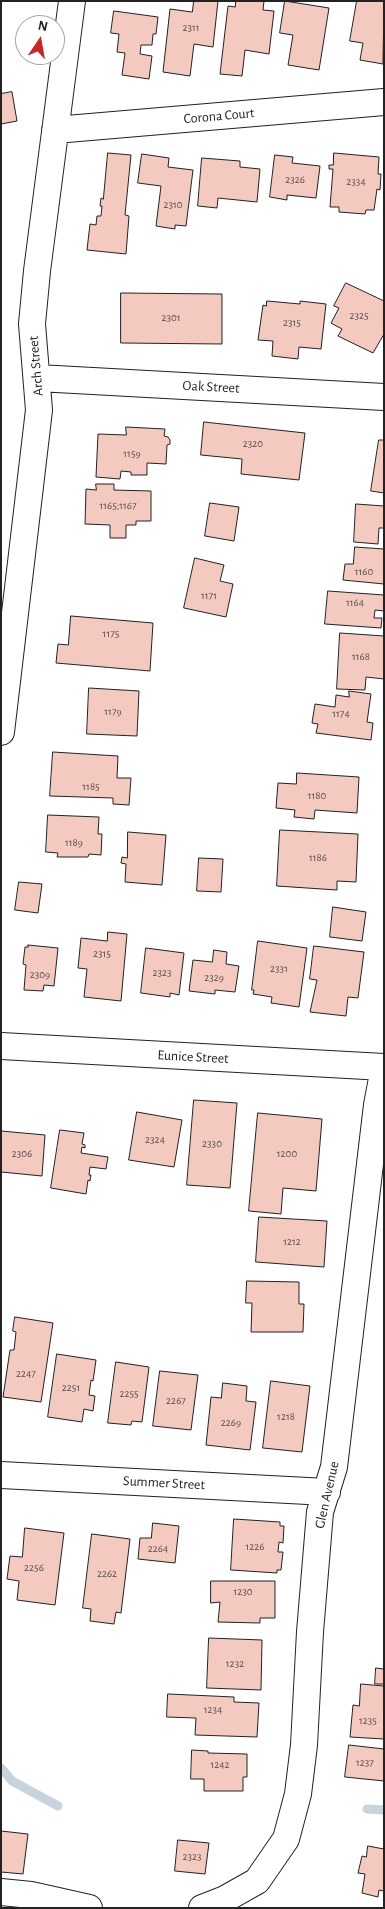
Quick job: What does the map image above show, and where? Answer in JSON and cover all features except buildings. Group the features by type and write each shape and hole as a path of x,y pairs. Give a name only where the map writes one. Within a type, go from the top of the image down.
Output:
{"street":[{"name":"Arch Street","path":"1,732 39,410 38,378 32,324 72,1"},
{"name":"Corona Court","path":"55,130 384,102"},
{"name":"Oak Street","path":"38,378 384,396"},
{"name":"Eunice Street","path":"1,1046 384,1068"},
{"name":"Glen Avenue","path":"202,1908 226,1899 257,1881 286,1839 298,1794 303,1755 320,1512 334,1467 377,1105 384,1068"},
{"name":"Summer Street","path":"1,1475 326,1492"},
{"path":"1,1892 31,1895 89,1908"}],"waterway":[{"path":"1,1768 12,1781 58,1806"},
{"path":"367,1809 384,1810"}]}
